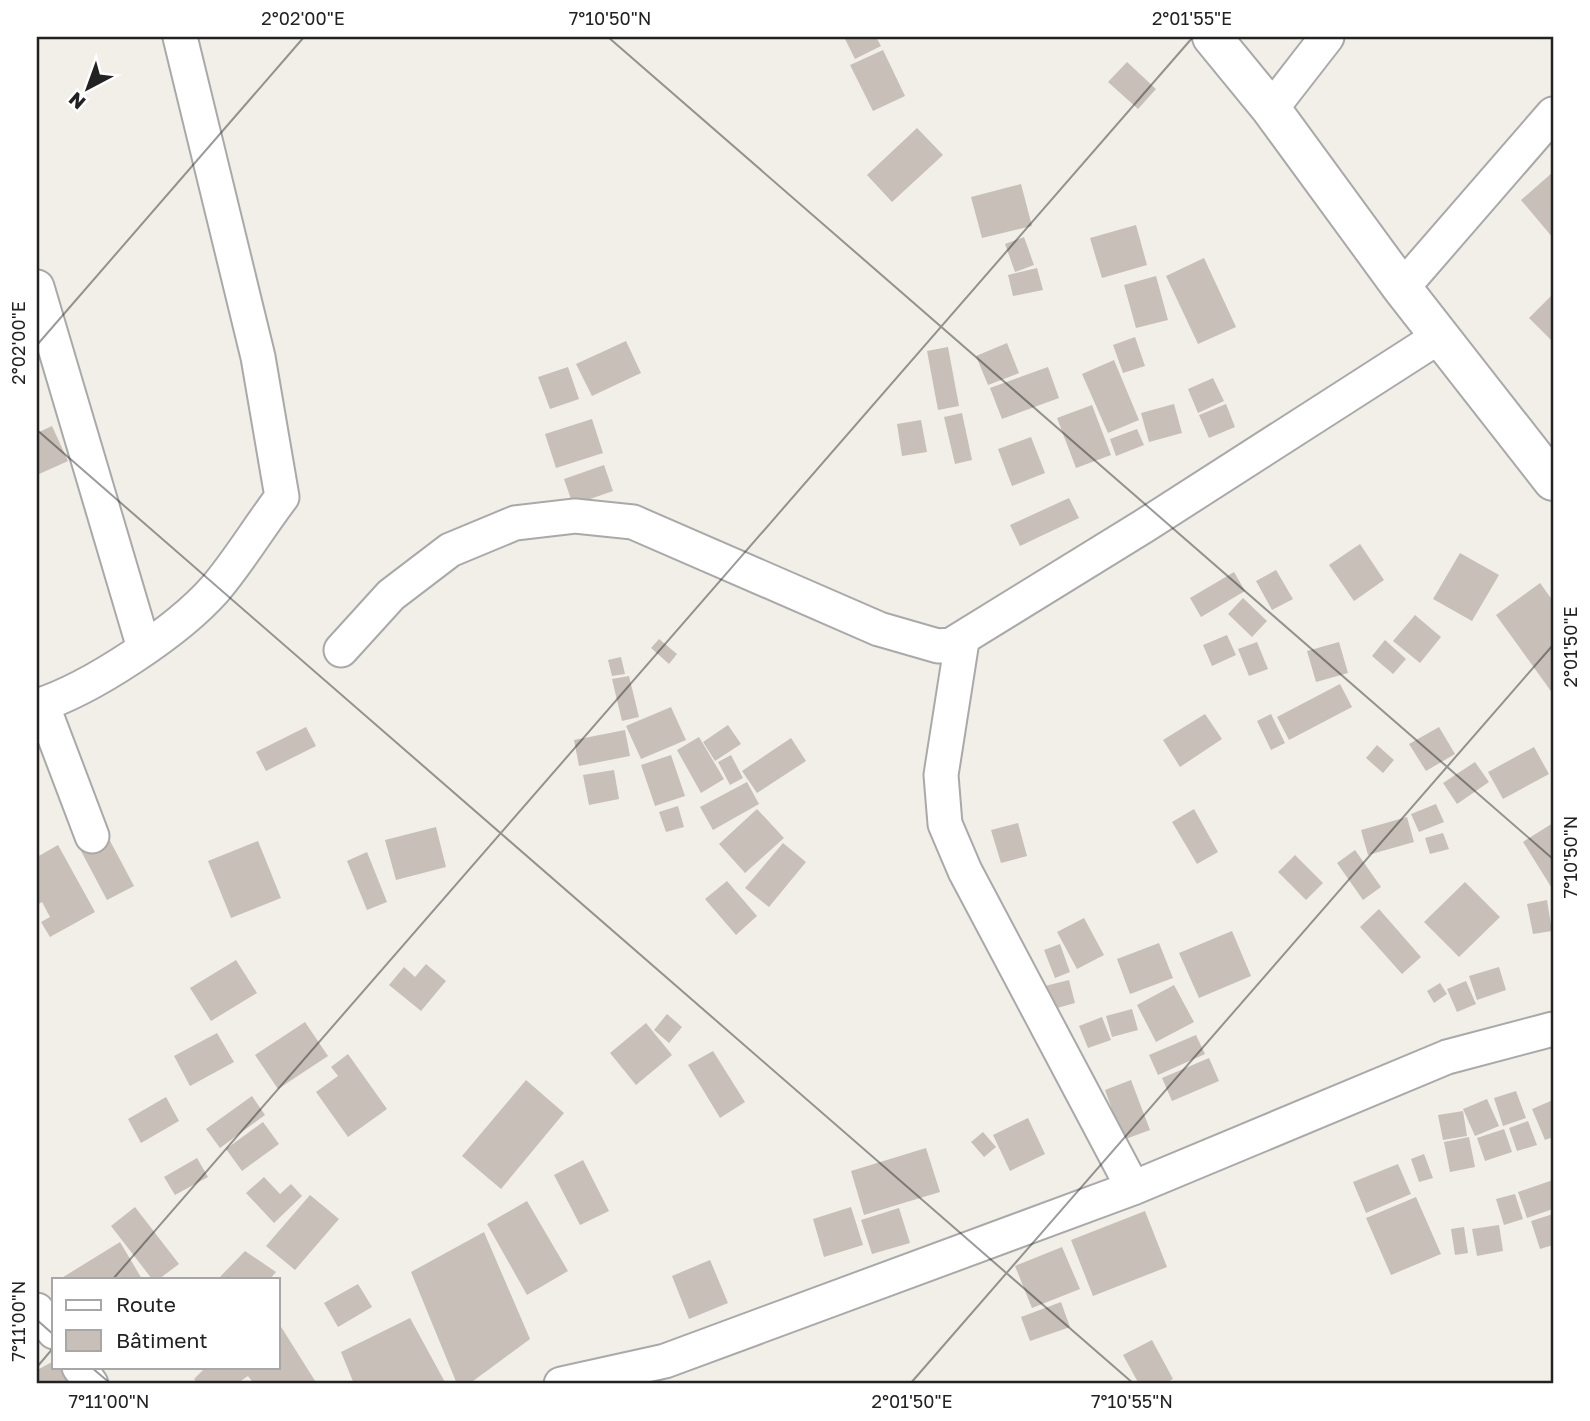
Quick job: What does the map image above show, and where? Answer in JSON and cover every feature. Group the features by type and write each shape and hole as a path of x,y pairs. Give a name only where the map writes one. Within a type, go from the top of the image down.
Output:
{"street":[{"path":"92,836 40,705 85,684 185,619 216,588 282,497 258,357 180,37"},
{"path":"1212,37 1271,109 1402,288 1553,481"},
{"path":"1271,109 1326,37"},
{"path":"1402,288 1553,114"},
{"path":"37,287 144,648"},
{"path":"341,650 391,594 450,550 515,523 575,516 634,522 878,629 938,646 962,641 1440,336"},
{"path":"962,641 941,775 945,824 965,871 1133,1188"},
{"path":"561,1384 673,1373 1133,1188 1447,1057 1553,1029"},
{"path":"37,1310 52,1329"},
{"path":"80,1368 92,1384"}],"building":[{"path":"844,37 876,37 881,46 855,59"},
{"path":"883,50 905,96 873,111 850,65"},
{"path":"1127,62 1156,89 1138,109 1108,82"},
{"path":"917,128 943,155 892,202 867,175"},
{"path":"1553,172 1553,238 1521,200"},
{"path":"1021,184 1032,226 982,238 971,197"},
{"path":"1136,225 1147,265 1102,278 1090,238"},
{"path":"1024,237 1034,265 1015,272 1005,244"},
{"path":"1204,258 1236,327 1198,344 1166,276"},
{"path":"1037,268 1043,290 1013,296 1008,275"},
{"path":"1156,276 1168,320 1136,328 1124,285"},
{"path":"1553,294 1553,342 1529,318"},
{"path":"1135,337 1145,366 1123,373 1113,345"},
{"path":"626,341 641,373 592,396 576,364"},
{"path":"1007,343 1019,373 988,385 976,356"},
{"path":"948,347 959,406 938,410 927,351"},
{"path":"1114,360 1139,420 1108,433 1082,374"},
{"path":"568,367 579,399 550,409 538,377"},
{"path":"1048,367 1059,398 1002,419 990,388"},
{"path":"1213,378 1224,401 1198,413 1188,389"},
{"path":"1174,404 1182,433 1149,442 1141,413"},
{"path":"1226,404 1235,427 1209,438 1199,415"},
{"path":"1092,405 1111,455 1076,468 1057,418"},
{"path":"962,413 972,460 955,464 944,417"},
{"path":"592,419 603,453 556,468 545,434"},
{"path":"921,420 927,452 902,456 897,424"},
{"path":"52,426 68,461 37,475 37,433"},
{"path":"1137,429 1144,445 1116,456 1110,439"},
{"path":"1031,437 1045,473 1012,486 998,449"},
{"path":"604,465 613,491 573,505 564,479"},
{"path":"1069,498 1079,518 1020,546 1010,525"},
{"path":"1360,544 1384,580 1354,601 1329,565"},
{"path":"1460,553 1499,575 1472,621 1433,599"},
{"path":"1276,570 1293,599 1272,610 1256,581"},
{"path":"1234,572 1245,591 1201,617 1190,598"},
{"path":"1540,583 1553,601 1553,694 1496,615"},
{"path":"1243,598 1267,621 1252,637 1228,614"},
{"path":"1415,615 1441,637 1420,663 1393,641"},
{"path":"1227,635 1236,655 1212,666 1203,645"},
{"path":"659,639 677,654 669,664 651,648"},
{"path":"1385,640 1406,659 1393,674 1372,656"},
{"path":"1257,642 1268,669 1249,676 1238,649"},
{"path":"1339,642 1348,673 1316,682 1307,651"},
{"path":"621,657 625,674 612,676 608,660"},
{"path":"629,676 639,717 622,721 612,679"},
{"path":"1340,684 1352,707 1289,740 1277,717"},
{"path":"671,707 686,740 641,759 626,726"},
{"path":"1205,714 1222,739 1180,767 1163,740"},
{"path":"1271,714 1285,743 1271,750 1257,721"},
{"path":"728,725 741,744 715,761 703,742"},
{"path":"306,727 316,746 266,771 256,752"},
{"path":"1439,727 1455,754 1426,771 1409,744"},
{"path":"625,730 630,756 579,766 574,740"},
{"path":"699,737 724,779 701,793 677,750"},
{"path":"791,738 806,761 757,793 742,771"},
{"path":"1377,745 1394,760 1383,773 1366,758"},
{"path":"1534,747 1549,774 1503,799 1488,772"},
{"path":"671,755 685,796 655,806 641,765"},
{"path":"731,755 743,778 730,785 718,762"},
{"path":"1475,762 1489,782 1457,804 1443,783"},
{"path":"614,770 619,799 589,805 583,775"},
{"path":"747,782 759,804 713,830 700,807"},
{"path":"1436,804 1444,822 1419,832 1411,814"},
{"path":"678,806 684,827 666,832 659,812"},
{"path":"757,809 784,838 745,873 719,844"},
{"path":"1194,809 1218,852 1197,864 1172,822"},
{"path":"1407,817 1414,842 1368,855 1361,830"},
{"path":"1018,823 1027,856 1001,863 991,830"},
{"path":"1553,823 1553,890 1523,842"},
{"path":"436,827 446,867 396,880 385,840"},
{"path":"1443,833 1449,849 1430,854 1425,838"},
{"path":"108,837 134,886 107,900 81,851"},
{"path":"258,841 281,898 231,918 208,861"},
{"path":"783,843 806,862 769,907 745,888"},
{"path":"58,845 95,912 50,937 41,922 50,917 42,902 37,905 37,857"},
{"path":"1355,850 1381,887 1363,900 1337,863"},
{"path":"367,852 387,902 367,910 347,861"},
{"path":"1295,855 1323,883 1306,900 1278,872"},
{"path":"727,881 757,916 736,935 705,899"},
{"path":"1465,882 1500,917 1459,957 1424,922"},
{"path":"1547,900 1552,931 1533,934 1527,904"},
{"path":"1379,909 1421,957 1402,974 1360,927"},
{"path":"1084,918 1104,955 1077,969 1057,932"},
{"path":"1232,931 1251,976 1199,998 1179,953"},
{"path":"1159,943 1173,978 1130,994 1117,959"},
{"path":"1060,944 1070,972 1055,978 1044,950"},
{"path":"236,960 257,993 211,1021 190,988"},
{"path":"426,964 446,981 421,1011 389,985 404,967 415,977"},
{"path":"1499,967 1506,990 1477,1000 1469,976"},
{"path":"1069,980 1075,1003 1043,1012 1037,988"},
{"path":"1466,981 1476,1004 1457,1012 1447,989"},
{"path":"1440,983 1447,994 1434,1003 1427,991"},
{"path":"1174,985 1194,1022 1156,1042 1137,1005"},
{"path":"1132,1009 1138,1030 1112,1037 1106,1016"},
{"path":"667,1014 682,1027 669,1043 654,1030"},
{"path":"1102,1017 1111,1040 1088,1048 1079,1026"},
{"path":"305,1022 328,1056 278,1089 255,1055"},
{"path":"646,1023 672,1055 636,1085 610,1053"},
{"path":"217,1033 234,1062 190,1086 174,1056"},
{"path":"1196,1035 1205,1054 1158,1075 1149,1055"},
{"path":"713,1051 745,1102 720,1118 688,1065"},
{"path":"348,1054 387,1109 348,1137 316,1092 338,1076 331,1067"},
{"path":"1209,1058 1219,1081 1172,1101 1162,1078"},
{"path":"526,1080 564,1113 501,1189 462,1156"},
{"path":"1131,1080 1150,1130 1123,1140 1105,1090"},
{"path":"1516,1091 1526,1118 1503,1126 1494,1098"},
{"path":"252,1096 265,1115 220,1148 206,1129"},
{"path":"166,1097 179,1121 141,1143 128,1119"},
{"path":"1487,1099 1499,1126 1475,1136 1463,1109"},
{"path":"1553,1100 1553,1137 1545,1140 1532,1109"},
{"path":"1463,1111 1467,1136 1443,1140 1438,1115"},
{"path":"1028,1118 1045,1154 1010,1171 993,1135"},
{"path":"1528,1121 1537,1145 1517,1151 1509,1128"},
{"path":"263,1122 279,1144 242,1171 226,1149"},
{"path":"1504,1129 1512,1152 1485,1161 1477,1138"},
{"path":"983,1132 996,1147 984,1157 971,1142"},
{"path":"1469,1137 1475,1167 1450,1172 1444,1142"},
{"path":"926,1148 940,1192 864,1215 851,1171"},
{"path":"1424,1154 1433,1178 1419,1182 1411,1159"},
{"path":"197,1158 208,1177 175,1195 164,1177"},
{"path":"583,1160 609,1211 580,1225 554,1175"},
{"path":"1398,1164 1411,1194 1366,1213 1353,1182"},
{"path":"264,1177 280,1194 291,1184 302,1196 274,1223 246,1193"},
{"path":"1553,1180 1553,1209 1527,1218 1518,1192"},
{"path":"1515,1194 1523,1219 1504,1225 1496,1199"},
{"path":"310,1195 339,1219 295,1270 266,1246"},
{"path":"1416,1197 1441,1254 1391,1275 1366,1218"},
{"path":"527,1201 568,1271 527,1295 487,1224"},
{"path":"135,1207 179,1264 160,1278 151,1278 111,1226"},
{"path":"851,1207 863,1245 824,1257 813,1219"},
{"path":"899,1208 910,1243 872,1254 861,1220"},
{"path":"1145,1211 1167,1267 1093,1296 1071,1240"},
{"path":"1553,1214 1553,1245 1540,1249 1531,1221"},
{"path":"1499,1225 1503,1251 1477,1256 1472,1229"},
{"path":"1464,1227 1468,1253 1455,1255 1451,1229"},
{"path":"484,1232 530,1339 469,1384 457,1384 411,1272"},
{"path":"120,1242 141,1278 62,1278"},
{"path":"1062,1247 1080,1289 1032,1308 1015,1266"},
{"path":"245,1251 276,1272 271,1278 219,1278"},
{"path":"710,1260 728,1303 689,1319 672,1276"},
{"path":"358,1284 372,1307 338,1327 324,1303"},
{"path":"1061,1302 1070,1327 1030,1341 1021,1317"},
{"path":"410,1318 446,1384 354,1384 341,1352"},
{"path":"280,1325 317,1384 254,1384 248,1376 236,1384 198,1384 194,1379 205,1368 280,1368"},
{"path":"1152,1340 1173,1379 1164,1384 1139,1384 1123,1355"},
{"path":"52,1362 52,1368 66,1368 74,1384 37,1384 37,1370"}]}
